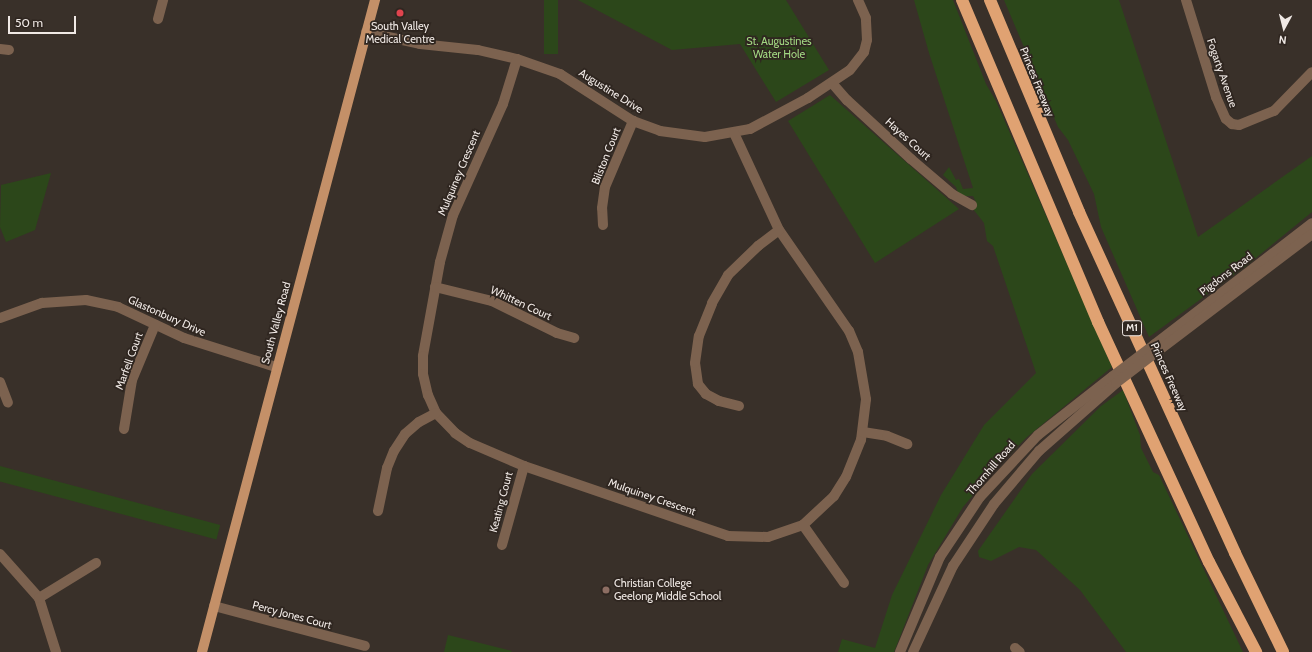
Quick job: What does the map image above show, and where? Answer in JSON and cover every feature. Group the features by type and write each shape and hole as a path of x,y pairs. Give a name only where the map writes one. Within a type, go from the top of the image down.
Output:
{"highway":[{"name":"M1","path":"962,0 1098,322 1209,562 1256,652"},
{"name":"Princes Freeway","path":"990,0 1078,212 1228,539 1283,652"}],"main road":[{"name":"South Valley Road","path":"202,652 276,367 339,140 375,0"}],"street":[{"path":"158,19 163,0"},
{"name":"Augustine Drive","path":"366,32 420,44 478,50 517,59 560,74 633,121 660,131 705,137 734,134 756,126 832,83 850,70 864,52 868,28 858,0"},
{"name":"Fogarty Avenue","path":"1186,0 1216,97 1226,119 1232,124 1238,125 1274,111 1312,72"},
{"name":"Mulquiney Crescent","path":"517,59 503,104 453,215 435,287 423,356 423,374 428,395 436,413 455,433 470,443 524,466 728,536 768,537 803,525 834,496 846,477 863,432 866,399 858,352 849,331 779,230 734,134"},
{"name":"Hayes Court","path":"832,83 847,100 911,159 952,194 972,205"},
{"name":"Bilston Court","path":"603,225 602,208 605,187 633,121"},
{"name":"Pigdons Road","path":"1156,347 1312,223"},
{"path":"739,406 719,401 706,394 698,384 695,363 699,336 712,303 728,275 753,250 779,230"},
{"name":"Pigdons Road","path":"1156,347 1312,234"},
{"name":"Whitten Court","path":"435,287 492,301 557,333 574,338"},
{"name":"Glastonbury Drive","path":"0,318 42,303 80,300 118,307 211,348 276,367"},
{"name":"Marfell Court","path":"124,429 132,380 156,325"},
{"name":"Thornhill Road","path":"900,652 940,557 976,502 1038,435 1114,380 1156,347"},
{"name":"Thornhill Road","path":"913,652 953,566 994,504 1047,443 1114,380"},
{"path":"0,382 8,403"},
{"path":"378,511 387,468 394,451 405,434 419,422 436,413"},
{"path":"863,432 887,436 907,444"},
{"name":"Keating Court","path":"502,545 524,466"},
{"path":"803,525 844,583"},
{"path":"0,554 39,598 56,652"},
{"path":"39,598 96,563"},
{"name":"Percy Jones Court","path":"214,606 365,646"}],"green space":[{"path":"544,0 558,0 558,54 544,54"},
{"name":"St. Augustines Water Hole","path":"578,0 786,0 829,70 776,102 740,44 672,50"},
{"path":"914,0 953,0 986,84 996,101 1112,367 1027,437 997,467 963,507 928,565 894,652 838,652 842,639 875,648 892,595 941,495 984,425 1036,373 993,246 987,241 984,223 973,209 976,202 973,196 959,196 956,187 943,175 949,167 956,180 959,179 963,189 973,188 929,53"},
{"path":"1004,0 1119,0 1198,237 1312,156 1312,212 1246,266 1149,337 1101,227 1094,194 1068,140 1058,127"},
{"path":"830,95 959,209 875,263 788,121"},
{"path":"51,173 35,230 6,242 0,227 1,185"},
{"path":"1123,390 1140,435 1141,448 1153,472 1159,475 1243,652 1126,652 1080,590 1036,550 1019,547 991,561 979,557 978,551 1032,474 1101,406"},
{"path":"0,466 220,525 216,539 0,482"},
{"path":"448,635 512,651 444,652"}],"place":[{"name":"South Valley Medical Centre","path":"400,13"},
{"name":"Christian College Geelong Middle School","path":"606,590"}]}
